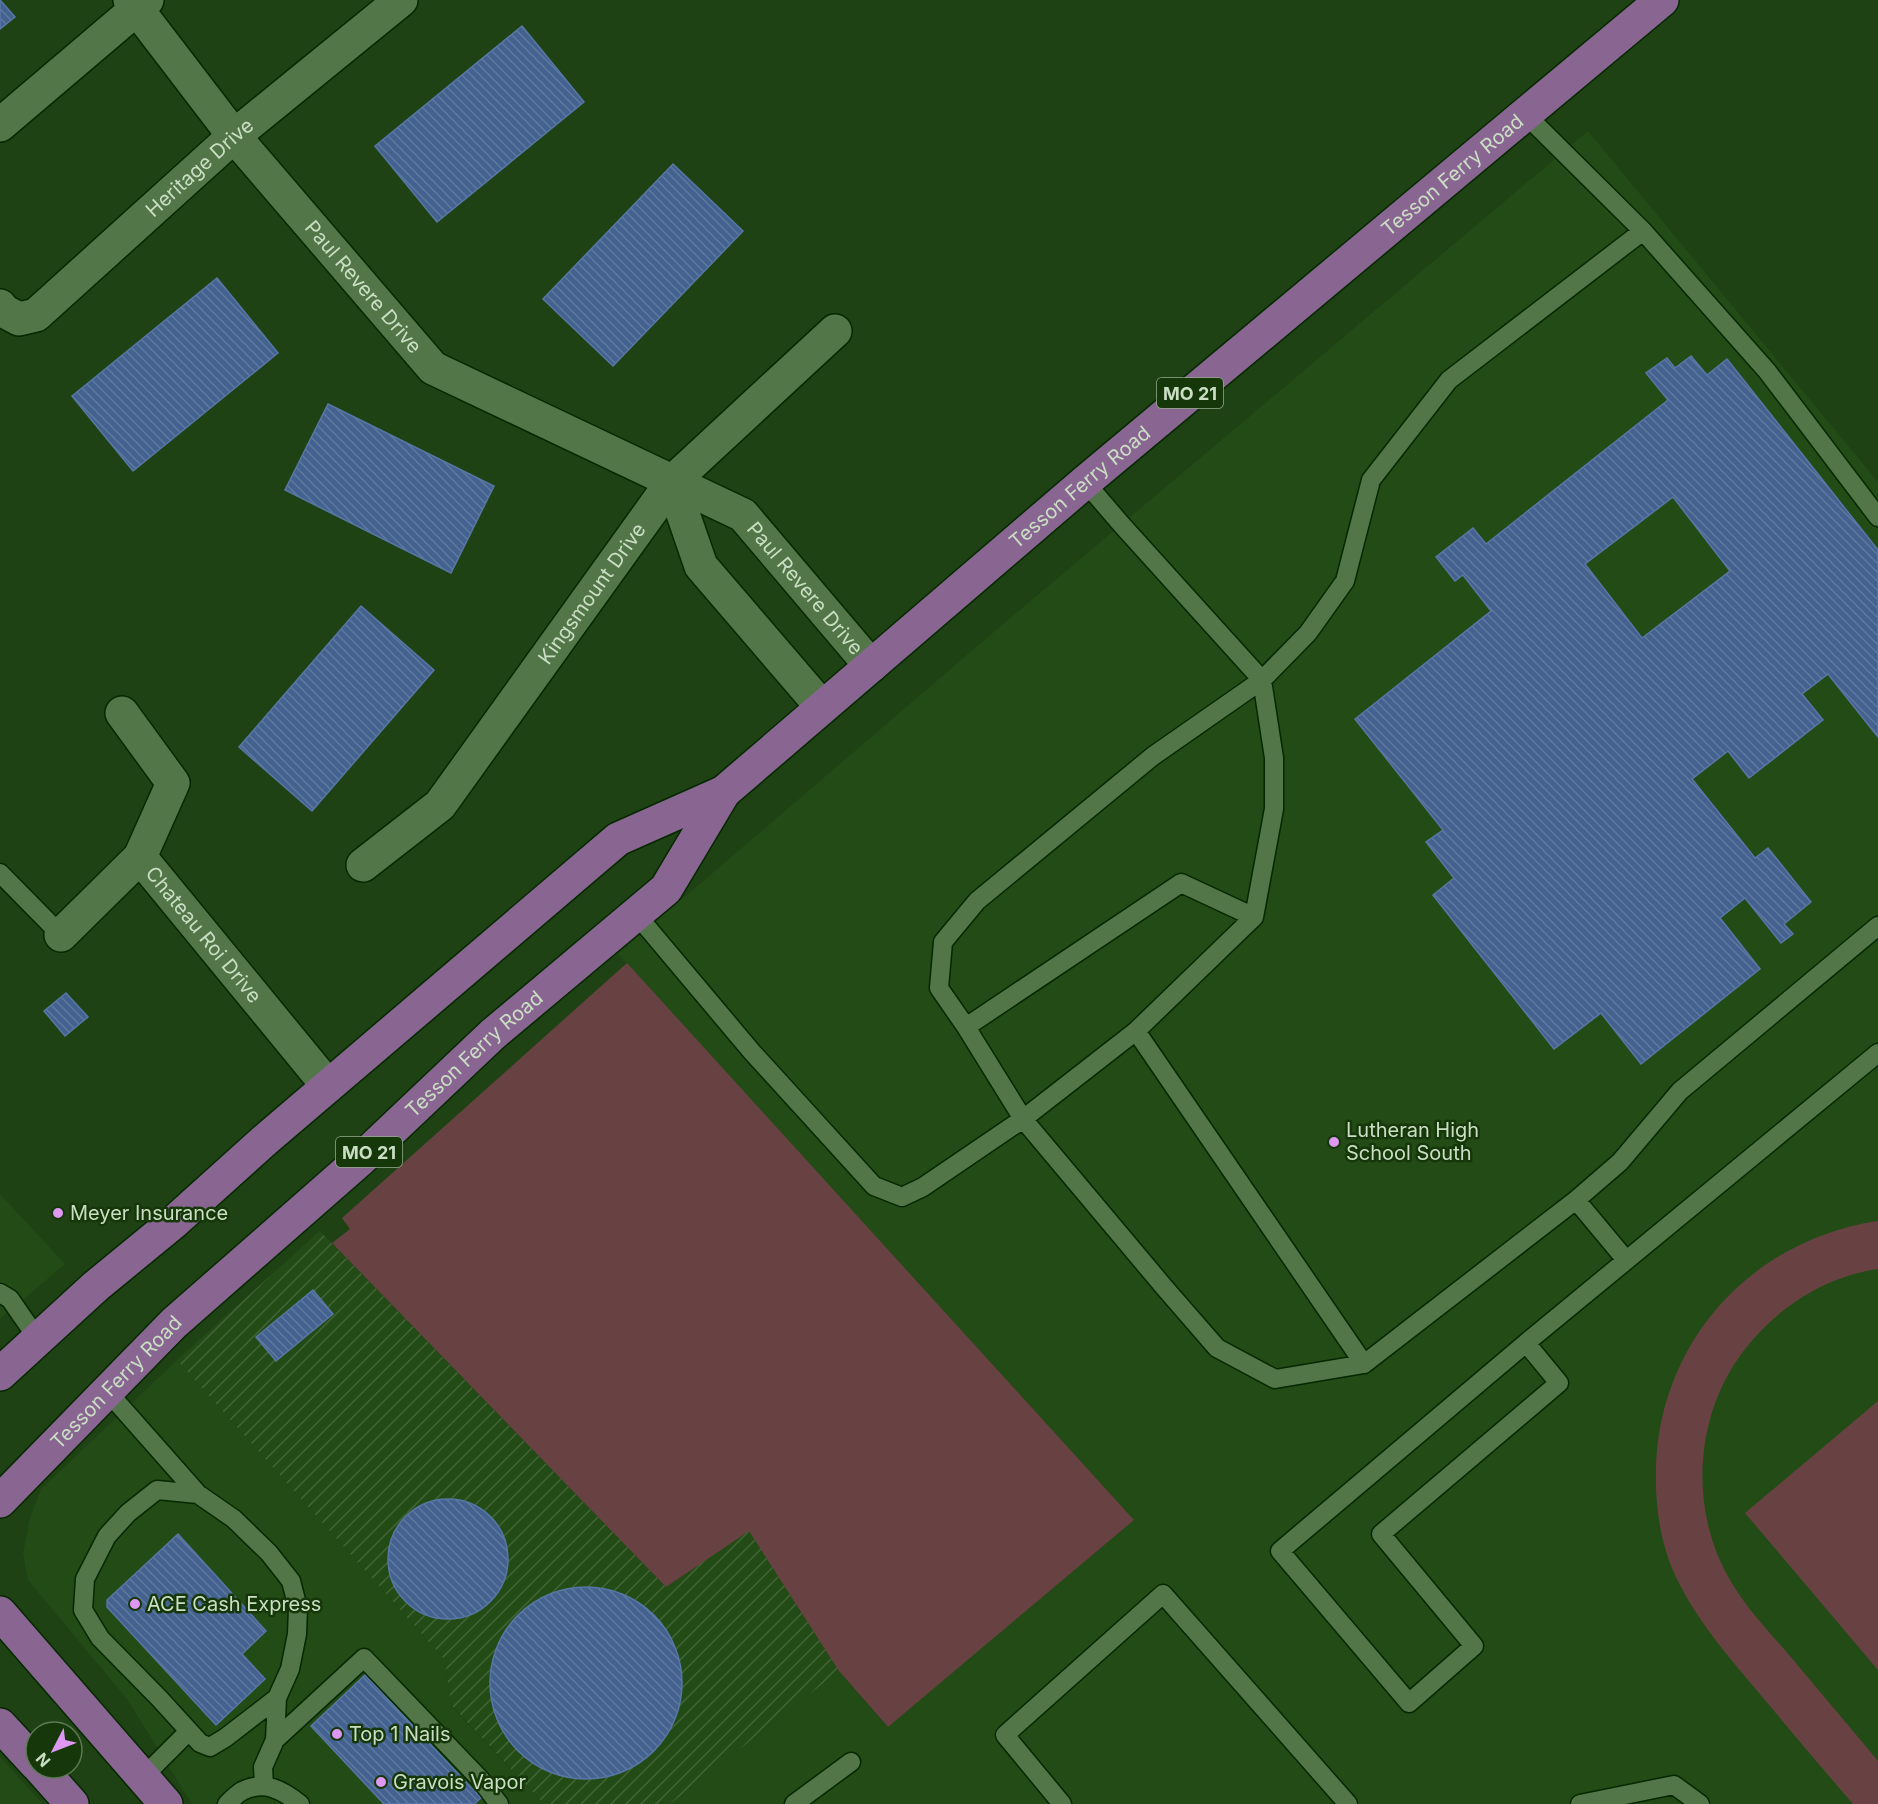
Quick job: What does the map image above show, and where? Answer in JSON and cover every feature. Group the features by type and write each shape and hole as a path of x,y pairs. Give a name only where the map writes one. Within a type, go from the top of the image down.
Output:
{"main road":[{"name":"Tesson Ferry Road","path":"2,1371 96,1286 174,1222 265,1140 618,839 724,792 1085,482 1662,0"},
{"name":"Tesson Ferry Road","path":"0,1502 174,1323 361,1159 493,1034 666,889 724,792"},
{"path":"0,1613 166,1804"},
{"path":"0,1725 24,1751"},
{"path":"51,1780 72,1804"}],"street":[{"name":"Heritage Drive","path":"0,306 4,311 20,320 36,315 234,136 401,0"},
{"name":"Paul Revere Drive","path":"138,3 234,136 433,368 743,514 871,666"},
{"path":"0,125 138,3"},
{"name":"Kingsmount Drive","path":"363,865 440,805 672,482 835,331"},
{"path":"672,482 701,566 822,707"},
{"name":"Chateau Roi Drive","path":"122,713 173,783 140,857 328,1086"},
{"path":"61,935 140,857"}],"lane":[{"path":"1524,113 1643,231 1767,371 1878,517"},
{"path":"1643,231 1449,380 1371,480 1345,581 1308,633 1262,681 1153,756 977,901 943,942 939,988 1023,1119 1140,1260 1217,1348 1275,1379 1365,1364 1576,1200 1620,1162 1680,1091 1878,926"},
{"path":"636,914 752,1052 874,1186 902,1197 923,1187 1023,1119 1136,1031 1254,917 1274,809 1274,758 1262,681 1085,482"},
{"path":"0,873 61,935"},
{"path":"966,1027 1181,883 1254,917"},
{"path":"1136,1031 1365,1364"},
{"path":"1526,1343 1558,1383 1381,1534 1474,1646 1409,1702 1281,1551 1526,1343 1878,1053"},
{"path":"1576,1200 1626,1260"},
{"path":"0,1293 10,1299 37,1338"},
{"path":"107,1391 198,1494 234,1519 269,1553 291,1581 298,1608 297,1634 290,1669 277,1698 275,1740 263,1767 264,1786"},
{"path":"198,1494 157,1490 128,1512 107,1536 85,1579 83,1610 100,1638 200,1743 210,1747 277,1698"},
{"path":"1062,1804 1005,1735 1163,1594 1348,1804"},
{"path":"275,1740 364,1658 480,1779 499,1804"},
{"path":"143,1777 189,1731"},
{"path":"794,1804 851,1762"},
{"path":"1580,1804 1674,1785 1700,1804"},
{"path":"227,1804 241,1791 264,1786 284,1791 300,1804"}],"shaded area":[{"name":"Lutheran High School South","path":"1588,131 1878,482 1878,1804 670,1804 839,1671 887,1727 1134,1520 618,954 995,631"},
{"path":"627,963 1134,1520 888,1727 839,1671 749,1531 666,1587 332,1243 350,1229 342,1218"},
{"path":"0,1194 65,1264 0,1319"},
{"path":"1878,1221 1878,1269 1838,1279 1802,1298 1769,1322 1742,1353 1726,1379 1714,1407 1706,1437 1703,1468 1704,1498 1709,1528 1719,1558 1733,1585 1760,1622 1878,1761 1878,1804 1853,1804 1713,1637 1683,1591 1670,1563 1663,1539 1658,1512 1656,1473 1661,1426 1673,1382 1693,1342 1719,1306 1752,1275 1789,1250 1832,1232"},
{"path":"320,1231 666,1587 749,1530 839,1671 670,1804 544,1804 451,1705 445,1660 177,1360"},
{"path":"177,1360 445,1660 451,1706 544,1804 193,1804 127,1699 28,1580 23,1553 30,1518 41,1489"},
{"path":"1878,1401 1878,1670 1745,1513"},
{"path":"0,1757 43,1804 0,1804"}],"building":[{"path":"0,0 15,17 0,29"},
{"path":"522,26 584,102 437,222 375,146"},
{"path":"673,164 743,231 613,366 543,299"},
{"path":"217,278 278,353 133,471 72,396"},
{"path":"1691,356 1707,375 1727,359 1878,550 1878,737 1828,674 1802,694 1823,720 1749,778 1728,751 1692,779 1755,858 1768,848 1811,902 1784,924 1793,934 1781,943 1745,898 1720,918 1760,969 1641,1064 1601,1013 1554,1049 1433,895 1454,878 1426,842 1443,830 1355,719 1491,611 1463,575 1455,581 1436,557 1473,528 1486,544 1668,400 1646,373 1667,358 1675,368","holes":["1673,497 1730,571 1642,638 1585,564"]},
{"path":"328,404 494,486 451,573 285,490"},
{"path":"361,606 434,670 312,811 239,747"},
{"path":"66,993 88,1017 65,1036 44,1011"},
{"path":"313,1290 333,1314 276,1361 256,1337"},
{"path":"448,1499 471,1503 491,1516 504,1536 508,1559 504,1582 491,1602 471,1615 448,1619 425,1615 405,1602 392,1582 388,1559 392,1536 405,1516 425,1503"},
{"path":"178,1534 266,1631 242,1654 265,1679 216,1725 107,1607 107,1600"},
{"path":"595,1587 605,1588 631,1598 647,1608 661,1622 675,1646 681,1664 681,1702 675,1720 661,1744 647,1758 623,1772 605,1778 577,1779 567,1778 541,1768 525,1758 511,1744 497,1720 491,1702 490,1674 491,1664 501,1638 511,1622 525,1608 549,1594 567,1588"},
{"path":"365,1675 481,1798 474,1804 384,1804 311,1726"}],"place":[{"name":"Lutheran High School South","path":"1334,1142"},
{"name":"Meyer Insurance","path":"58,1213"},
{"name":"ACE Cash Express","path":"135,1604"},
{"name":"Top 1 Nails","path":"337,1734"},
{"name":"Gravois Vapor","path":"381,1782"}]}
